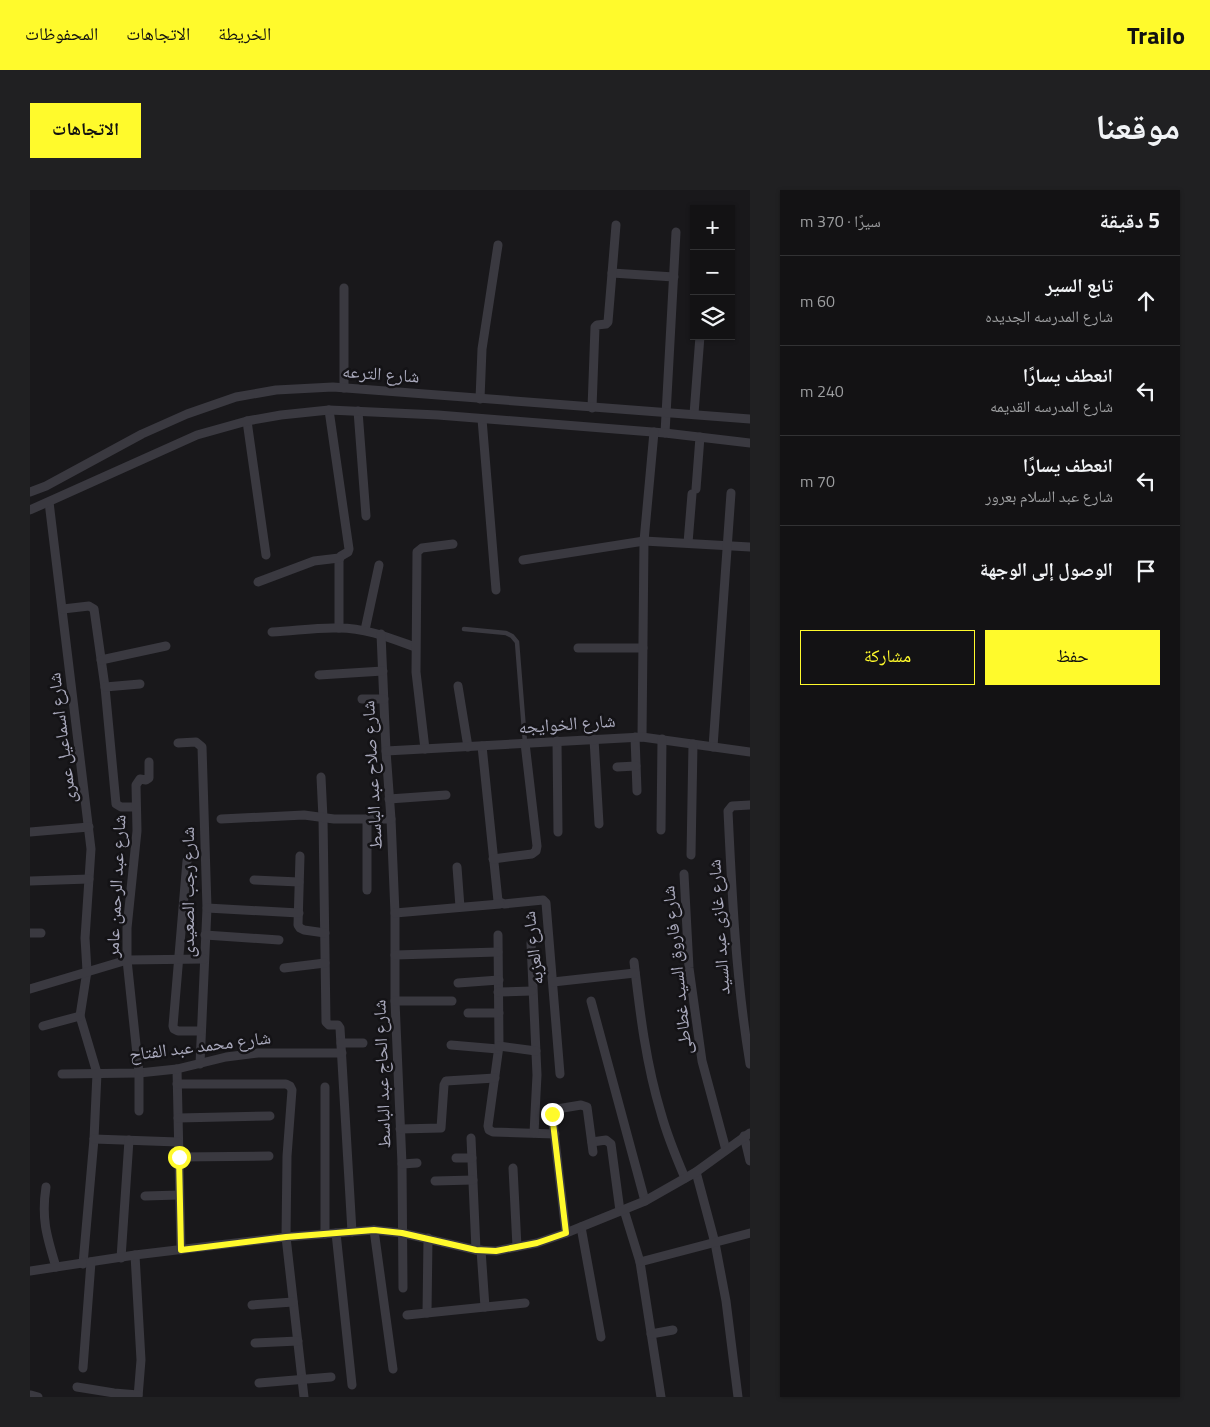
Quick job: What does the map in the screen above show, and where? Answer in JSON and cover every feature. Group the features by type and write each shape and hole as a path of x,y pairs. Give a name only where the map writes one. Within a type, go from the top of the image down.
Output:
{"street":[{"path":"592,408 595,327 597,324 606,324 608,322 616,225"},
{"path":"665,433 676,232"},
{"path":"480,399 482,348 498,245"},
{"path":"612,273 674,277"},
{"path":"344,288 344,388"},
{"path":"694,414 700,340"},
{"name":"شارع الترعه","path":"30,492 46,486 142,434 187,414 236,397 276,390 333,387 750,419"},
{"path":"258,582 314,561 339,558 348,552 329,410"},
{"path":"30,510 197,436 247,420 281,414 329,410 482,419 700,436 750,443"},
{"path":"358,412 366,516"},
{"path":"482,419 496,590"},
{"path":"247,420 266,555"},
{"path":"637,791 636,766 643,648 644,541 654,432"},
{"path":"688,543 700,436"},
{"path":"713,747 731,493"},
{"name":"شارع اسماعيل عمرى","path":"49,502 91,849 85,938 87,971 80,1016"},
{"path":"523,560 644,541 750,547"},
{"path":"425,749 416,672 417,556 418,550 454,544"},
{"path":"339,558 339,628"},
{"path":"365,630 379,565"},
{"path":"63,609 89,606 94,610 105,687 116,804 121,807 136,807"},
{"path":"272,632 339,628 365,630 415,647"},
{"name":"شارع صلاح عبد الباسط","path":"381,634 395,913"},
{"path":"101,660 166,646"},
{"path":"578,648 643,648"},
{"path":"319,675 383,671"},
{"path":"105,687 140,684"},
{"path":"458,686 468,747"},
{"path":"362,699 384,699"},
{"name":"شارع الخوايجه","path":"386,751 638,737 750,752"},
{"path":"594,739 600,824"},
{"path":"661,830 662,739"},
{"path":"556,741 558,832"},
{"name":"شارع رجب الصعيدى","path":"178,743 196,742 202,747 207,908 200,1064"},
{"path":"493,859 532,854 536,851 537,846 524,743"},
{"path":"691,855 693,744"},
{"name":"شارع العزبه","path":"482,746 497,898 500,904 543,900 546,903 560,1074"},
{"name":"شارع عبد الرحمن عامر","path":"139,1111 140,1073 127,960 127,928 134,863 136,786 140,779 146,780 149,778 149,762"},
{"path":"617,767 636,766"},
{"path":"321,777 326,1022 329,1025 340,1026 352,1232"},
{"path":"390,799 446,795"},
{"name":"شارع غازى عبد السيد","path":"750,805 732,806 728,811 736,958 742,1016 750,1064"},
{"path":"222,819 304,815 323,818 391,819"},
{"path":"368,820 368,890"},
{"path":"30,832 89,827"},
{"path":"300,856 298,925 300,928 325,933"},
{"path":"186,861 172,1026 178,1031 201,1031"},
{"path":"457,867 460,907"},
{"name":"شارع فاروق السيد غطاطى","path":"684,874 689,968 702,1061 726,1150"},
{"path":"30,881 89,879"},
{"path":"254,880 299,882"},
{"path":"395,913 500,904"},
{"path":"207,908 299,913"},
{"name":"شارع الحاج عبد الباسط","path":"395,913 402,1164 403,1288"},
{"path":"30,933 41,933"},
{"path":"498,934 499,1048 489,1130 494,1132 554,1134"},
{"path":"206,935 279,940"},
{"path":"531,943 537,1075 534,1133"},
{"path":"395,955 498,952"},
{"path":"30,989 127,960 204,959"},
{"path":"634,962 642,1030 655,1090 669,1139 685,1178"},
{"path":"284,968 325,963"},
{"path":"553,982 635,973"},
{"path":"458,983 499,980"},
{"path":"498,992 532,991"},
{"path":"396,1001 452,1001"},
{"path":"591,1001 645,1201"},
{"path":"468,1013 499,1013"},
{"path":"43,1026 80,1016 97,1073 83,1368"},
{"path":"341,1044 363,1043"},
{"path":"451,1045 536,1051"},
{"name":"شارع محمد عبد الفتاح","path":"62,1074 140,1073 177,1069 226,1057 258,1053 342,1053"},
{"path":"177,1069 181,1250"},
{"path":"400,1129 439,1129 442,1126 444,1082 447,1080 495,1078"},
{"name":"شارع محمد عبد الفتاح","path":"178,1084 286,1084 290,1086 292,1090 287,1156 286,1237"},
{"path":"325,1087 325,1234"},
{"path":"566,1233 552,1114 557,1109 585,1105 588,1110 593,1152"},
{"path":"178,1118 270,1116"},
{"path":"30,1271 286,1237 374,1230 402,1233 479,1250 496,1251 517,1247 537,1243 566,1233 645,1201 696,1172 747,1134"},
{"path":"747,1134 750,1161"},
{"path":"472,1138 473,1180 485,1307"},
{"path":"94,1139 178,1142"},
{"path":"121,1258 129,1140"},
{"path":"592,1142 606,1140 611,1144 622,1211 640,1262 661,1397"},
{"path":"179,1157 269,1156"},
{"path":"456,1158 472,1158"},
{"path":"402,1164 417,1163"},
{"path":"512,1168 517,1247"},
{"path":"696,1172 715,1243 726,1301 738,1397"},
{"path":"435,1181 473,1180"},
{"path":"46,1187 44,1202 45,1228 56,1267"},
{"path":"145,1196 179,1195"},
{"path":"581,1227 601,1337"},
{"path":"374,1230 393,1369"},
{"path":"336,1233 352,1385"},
{"path":"640,1262 750,1233"},
{"path":"286,1237 304,1397"},
{"path":"427,1313 428,1238"},
{"path":"77,1387 114,1394 138,1396 141,1360 135,1256"},
{"path":"252,1305 294,1302"},
{"path":"407,1315 525,1303"},
{"path":"651,1334 673,1330"},
{"path":"255,1344 298,1341"},
{"path":"260,1383 331,1376"},
{"path":"31,1395 38,1397"}],"lane":[{"path":"464,630 506,633 517,642 524,743"}],"route":[{"path":"179,1157 181,1250 286,1237 374,1230 402,1233 476,1250 496,1251 537,1243 566,1233 552,1114"}]}
